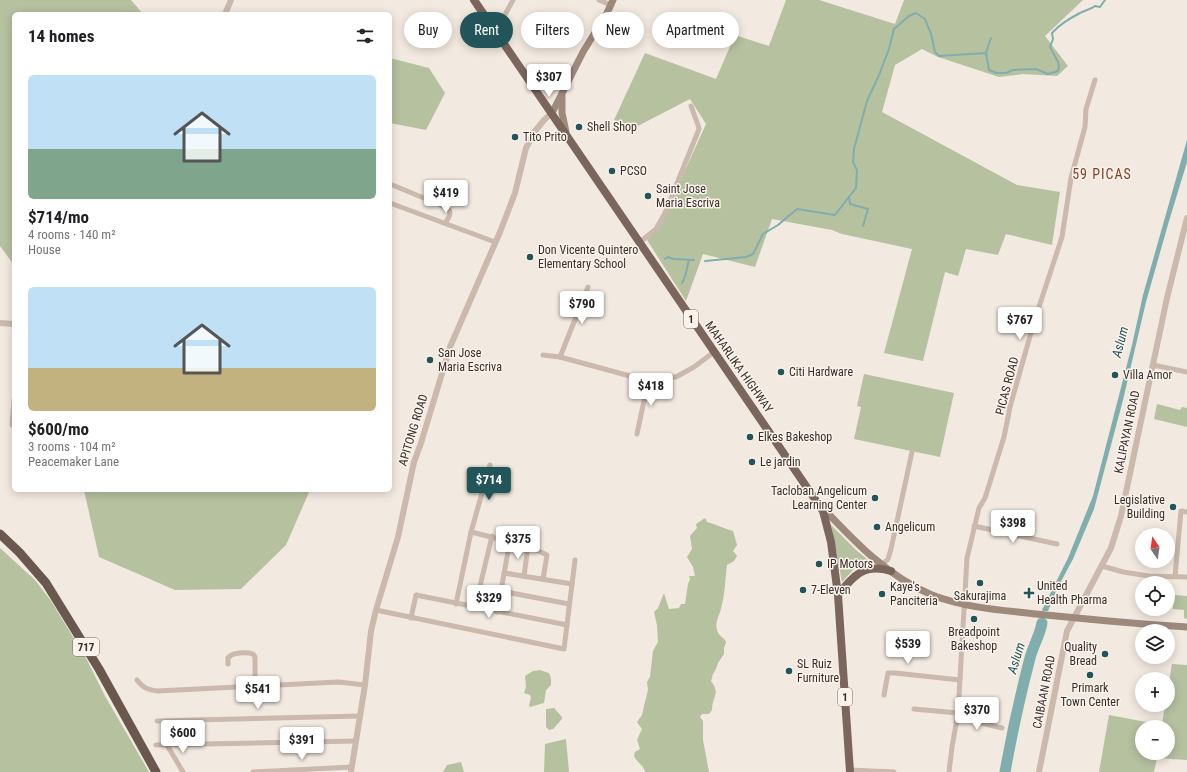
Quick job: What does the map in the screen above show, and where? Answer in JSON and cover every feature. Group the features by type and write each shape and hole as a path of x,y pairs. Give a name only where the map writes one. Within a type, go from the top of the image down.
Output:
{"highway":[{"name":"717","path":"0,534 19,552 46,583 99,669 156,772"}],"main road":[{"name":"MAHARLIKA HIGHWAY","path":"474,0 483,12"},
{"path":"552,113 583,52 612,3"},
{"name":"MAHARLIKA HIGHWAY","path":"508,48 822,511 829,530 838,595 850,771"},
{"path":"562,91 562,113 566,134"},
{"path":"818,503 851,538 890,571 932,594 964,605 1074,618 1187,627"},
{"path":"838,595 850,579 861,571 881,569 890,571"}],"street":[{"path":"226,12 231,0"},
{"path":"506,12 513,0"},
{"path":"599,0 612,3"},
{"name":"PICAS ROAD","path":"949,772 958,715 967,558 979,508 985,498 1004,437 1010,407 1034,322 1062,237 1071,178 1085,127 1086,109 1095,80"},
{"path":"639,243 656,229 665,213 698,129 691,106"},
{"name":"APITONG ROAD","path":"351,769 365,685 371,630 398,537 414,462 450,347 496,242 515,193 526,148 530,138 545,119 552,113"},
{"path":"392,185 448,208 450,214 446,222"},
{"path":"392,204 446,222 496,242"},
{"name":"KALIPAYAN ROAD","path":"1074,618 1111,548 1121,516 1167,298 1187,218"},
{"path":"560,357 588,287"},
{"path":"0,323 12,324"},
{"path":"544,355 560,357 630,376 676,377 694,367 714,352"},
{"path":"1153,365 1187,372"},
{"path":"637,434 649,377"},
{"path":"882,565 888,558 891,549 912,452"},
{"path":"456,604 471,532 490,465"},
{"path":"1187,512 1181,511 1175,576 1187,577"},
{"path":"974,526 1057,544"},
{"path":"471,532 528,546 547,555 543,579"},
{"path":"476,607 492,536"},
{"path":"497,612 510,541"},
{"path":"524,576 528,546"},
{"path":"376,610 564,649 575,560"},
{"path":"1102,566 1123,572 1149,576"},
{"path":"504,572 572,584"},
{"path":"501,591 569,604"},
{"path":"411,618 416,596 567,625"},
{"name":"CAIBAAN ROAD","path":"1039,772 1067,631 1074,618"},
{"path":"228,664 228,658 232,654 253,654 255,657 255,686"},
{"path":"884,695 888,673 960,680"},
{"path":"136,680 141,686 148,690 158,691 338,682 365,685"},
{"path":"914,709 958,715 1002,728"},
{"path":"157,721 360,716"},
{"path":"156,745 356,741"},
{"path":"167,745 183,772"},
{"path":"253,772 351,769"},
{"path":"850,771 894,772"}],"green space":[{"path":"0,0 131,0 141,12 12,12 12,262 0,246"},
{"path":"786,0 819,0 895,24 904,0 1083,0 1045,36 1068,66 1057,76 1023,74 999,77 938,57 922,49 895,65 882,112 1017,185 1060,192 1052,245 1006,234 998,255 966,249 958,276 945,272 923,361 884,353 912,249 842,234 832,230 772,219 755,267 703,254 686,301 647,240 659,228 706,124 690,99 632,129 614,120 645,53 716,79 729,48 739,48 739,36 769,46"},
{"path":"392,59 429,68 445,93 426,130 392,123"},
{"path":"864,374 954,393 940,457 854,439 861,407 857,406"},
{"path":"1157,404 1180,410 1182,407 1187,408 1187,427 1154,419"},
{"path":"84,492 309,492 286,545 241,589 175,590 99,557"},
{"path":"705,518 707,522 733,531 737,545 733,551 737,556 734,561 727,565 722,606 716,627 726,642 724,654 718,663 711,681 716,692 712,710 709,714 702,714 700,717 703,721 703,740 709,772 645,772 634,756 635,752 640,749 637,740 642,729 637,722 642,715 648,690 647,682 650,677 653,651 658,642 657,625 654,612 658,608 664,593 669,609 679,608 681,604 685,604 690,579 689,576 695,576 693,567 687,557 692,549 690,536 697,528 696,524"},
{"path":"831,525 856,550 873,564 854,569 842,582"},
{"path":"0,548 35,580 51,601 87,660 105,696 149,772 0,772"},
{"path":"1175,595 1187,596 1187,619 1184,618 1184,610 1175,609"},
{"path":"1172,664 1187,665 1187,760 1175,759 1175,720 1163,720 1164,712 1175,712 1175,672 1171,672"},
{"path":"540,670 549,673 551,685 546,690 544,703 530,707 530,695 524,693 526,687 525,676 533,671"},
{"path":"554,708 562,719 553,729 549,730 546,727 546,709"},
{"path":"1109,715 1136,720 1135,760 1157,760 1154,772 1099,772"},
{"path":"566,739 569,772 544,772 545,744"},
{"path":"461,762 464,772 443,772 447,765"}],"water":[{"path":"1187,140 1187,162 1146,302 1123,400 1094,509 1073,559 1057,589 1048,611 1043,611 1042,610 1068,558 1093,496 1132,345 1143,295"}],"waterway":[{"path":"705,261 746,257 753,254 763,234 778,225 797,209 835,215 856,188 857,170 853,162 854,149 867,101 889,49 894,29 909,16 916,13 925,19 931,34 935,52 939,56 986,53 989,70 996,73 1006,73 1013,70 1036,69 1048,74 1058,71 1059,67 1050,47 1053,39 1052,33 1061,24 1080,13 1095,6 1100,7 1105,0"},
{"path":"986,53 991,38"},
{"path":"849,197 850,204 868,209 863,226"},
{"path":"665,259 668,257 674,259 694,260"},
{"path":"682,283 686,275 689,260"},
{"name":"Aslum","path":"1005,772 1026,672 1042,623"}],"place":[{"name":"Shell Shop","path":"579,127"},
{"name":"Tito Prito","path":"515,137"},
{"name":"PCSO","path":"612,171"},
{"name":"Saint Jose Maria Escriva","path":"648,196"},
{"name":"Don Vicente Quintero Elementary School","path":"530,257"},
{"name":"San Jose Maria Escriva","path":"430,360"},
{"name":"Citi Hardware","path":"781,372"},
{"name":"Villa Amor","path":"1115,375"},
{"name":"Elkes Bakeshop","path":"750,437"},
{"name":"Le jardin","path":"752,462"},
{"name":"Tacloban Angelicum Learning Center","path":"875,498"},
{"name":"Legislative Building","path":"1173,507"},
{"name":"Angelicum","path":"877,527"},
{"name":"IP Motors","path":"819,564"},
{"name":"Sakurajima","path":"980,583"},
{"name":"7-Eleven","path":"803,590"},
{"name":"United Health Pharma","path":"1029,593"},
{"name":"Kaye's Panciteria","path":"882,594"},
{"name":"Breadpoint Bakeshop","path":"974,619"},
{"name":"Quality Bread","path":"1105,654"},
{"name":"SL Ruiz Furniture","path":"789,671"},
{"name":"Primark Town Center","path":"1090,675"}],"district":[{"name":"59 PICAS","path":"1102,174"}]}
